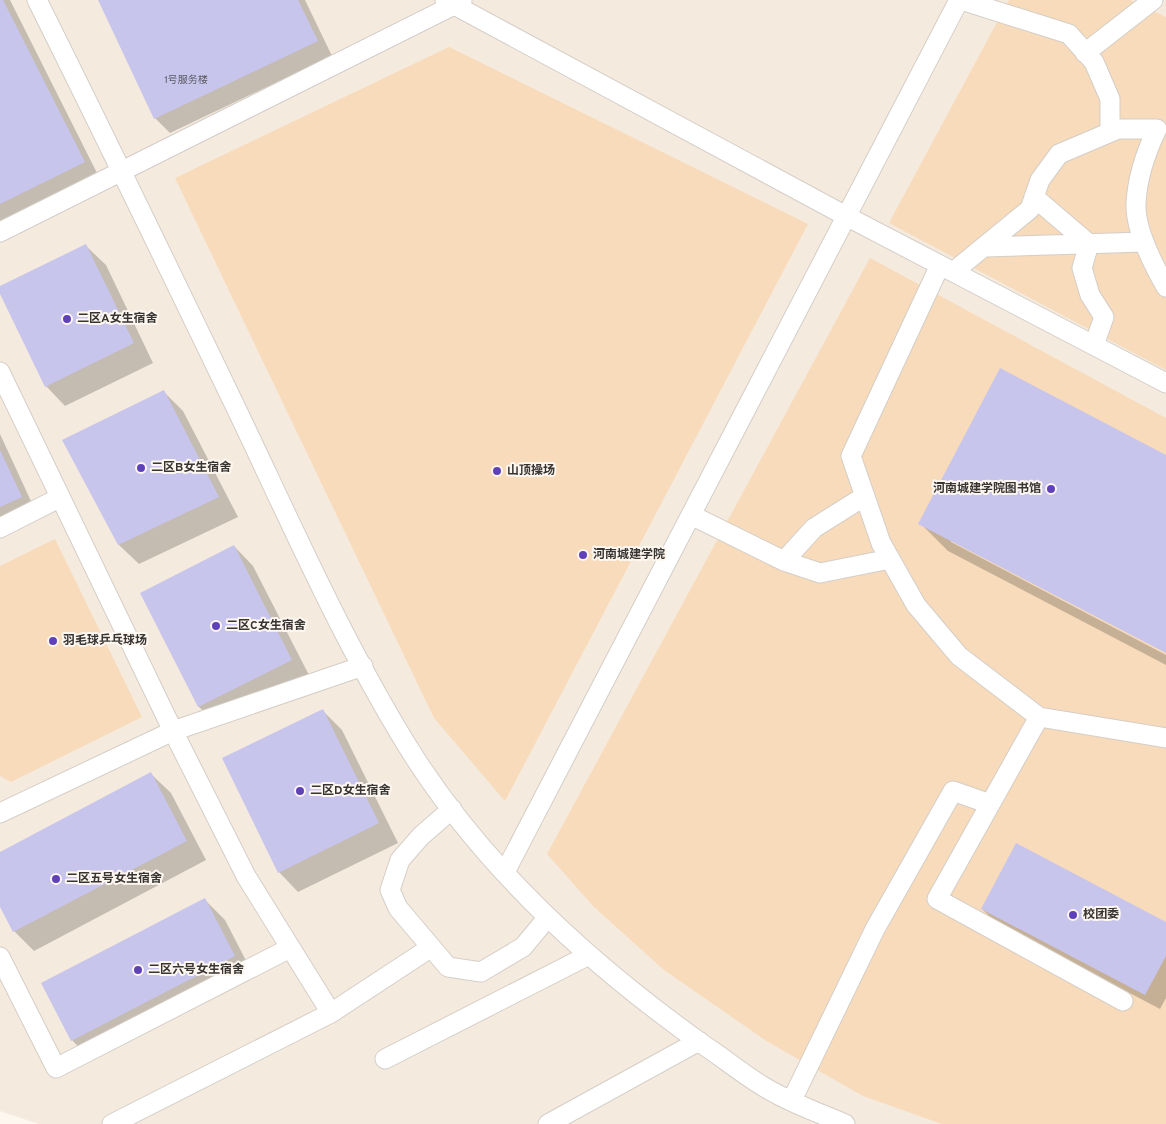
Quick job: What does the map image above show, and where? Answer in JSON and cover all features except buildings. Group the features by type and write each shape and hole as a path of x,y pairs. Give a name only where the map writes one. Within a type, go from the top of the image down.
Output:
{"street":[{"path":"37,0 122,170 307,556 362,666 409,748 452,809 505,872 548,917 608,972 699,1041 763,1086 836,1123"},
{"path":"505,872 960,0 1069,34 1094,62 1110,99 1110,132"},
{"path":"1085,53 1153,0"},
{"path":"1159,0 1166,3"},
{"path":"0,232 454,2 846,216 1166,383"},
{"path":"1166,287 1144,242 1136,205 1145,154 1157,129 1118,129 1059,154 1040,180 1030,209 985,247 947,268 851,456 880,543 916,605 959,656 1039,717 1166,738"},
{"path":"1034,197 1089,244"},
{"path":"985,247 1144,242"},
{"path":"1089,244 1082,268 1090,294 1104,317 1094,346"},
{"path":"0,372 59,498 246,876 331,1014"},
{"path":"784,561 814,528 864,496"},
{"path":"0,528 59,498"},
{"path":"691,515 784,561 820,573 890,558"},
{"path":"0,813 173,731 362,666"},
{"path":"1039,717 937,899 1123,1001"},
{"path":"792,1100 875,929 953,792 990,804"},
{"path":"452,809 421,836 400,860 390,890 398,908 430,948 448,967 481,972 524,947 548,917"},
{"path":"0,957 56,1068 290,948"},
{"path":"112,1124 331,1014 430,948"},
{"path":"385,1059 589,955"},
{"path":"548,1124 699,1041"}],"shaded area":[{"name":"河南城建学院","path":"0,0 1166,0 1166,1124 39,1124 0,1111"},
{"path":"1009,0 1130,0 1166,17 1166,370 889,223"},
{"name":"山顶操场","path":"449,47 808,224 505,801 434,718 175,178"},
{"path":"870,258 1166,418 1166,1124 942,1124 863,1096 768,1042 664,970 594,907 547,854"},
{"name":"羽毛球乒乓球场","path":"55,539 142,717 11,782 0,776 0,566"}],"place":[{"name":"二区A女生宿舍","path":"67,319"},
{"name":"二区B女生宿舍","path":"141,468"},
{"name":"山顶操场","path":"497,471"},
{"name":"河南城建学院图书馆","path":"1051,489"},
{"name":"河南城建学院","path":"583,555"},
{"name":"二区C女生宿舍","path":"216,626"},
{"name":"羽毛球乒乓球场","path":"53,641"},
{"name":"二区D女生宿舍","path":"300,791"},
{"name":"二区五号女生宿舍","path":"56,879"},
{"name":"校团委","path":"1073,915"},
{"name":"二区六号女生宿舍","path":"138,970"}]}
